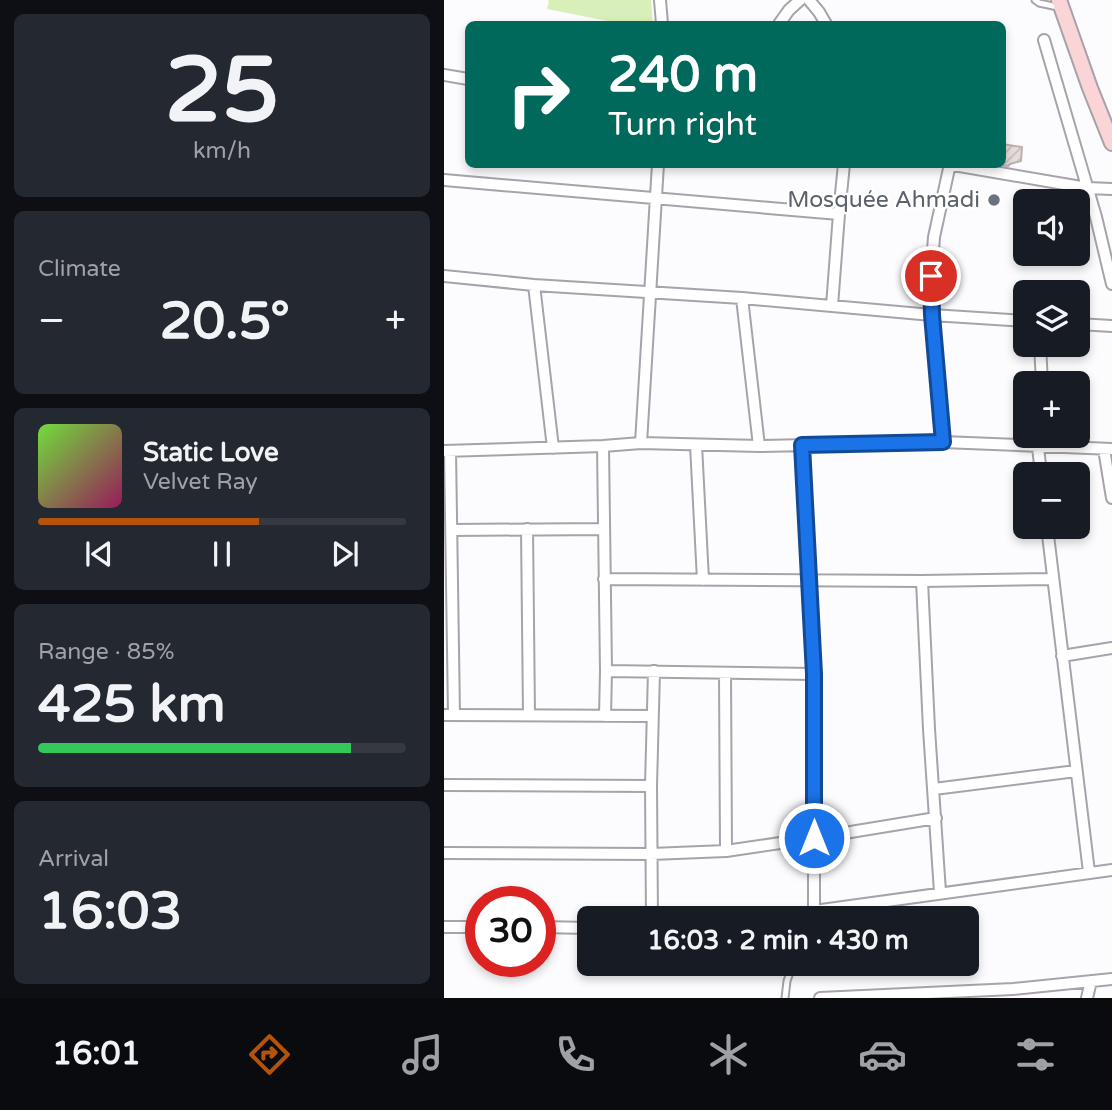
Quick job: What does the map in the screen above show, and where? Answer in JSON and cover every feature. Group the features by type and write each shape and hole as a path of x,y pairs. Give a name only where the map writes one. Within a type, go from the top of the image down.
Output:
{"main road":[{"path":"1060,4 1111,143"}],"street":[{"path":"660,0 662,21"},
{"path":"781,21 799,0"},
{"path":"809,0 824,21"},
{"path":"1044,40 1096,217 1111,284"},
{"path":"444,75 465,78"},
{"path":"641,443 658,168"},
{"path":"832,306 844,168"},
{"path":"943,442 932,315 931,257 948,168"},
{"path":"967,168 1087,188 1111,189"},
{"path":"444,180 839,214"},
{"path":"444,276 1013,320"},
{"path":"534,285 553,448"},
{"path":"742,298 759,446"},
{"path":"1090,325 1111,326"},
{"path":"652,716 449,715 452,530 447,451 641,443 759,446 1013,443"},
{"path":"696,445 702,580"},
{"path":"802,445 814,674 814,906"},
{"path":"603,446 606,671 604,716"},
{"path":"1090,447 1108,449 1111,498"},
{"path":"527,529 529,715"},
{"path":"452,530 604,530"},
{"path":"1048,539 1089,872"},
{"path":"604,579 1052,579"},
{"path":"922,581 940,892"},
{"path":"1062,656 1111,648"},
{"path":"606,671 814,674"},
{"path":"652,906 654,671"},
{"path":"725,673 726,851"},
{"path":"934,789 1076,771"},
{"path":"444,785 651,786"},
{"path":"444,853 651,854 726,851 936,818"},
{"path":"863,906 940,892 1111,870"},
{"path":"444,927 465,927"},
{"path":"556,928 577,928"},
{"path":"820,998 1012,993 1111,979"},
{"path":"1087,998 1091,981"}],"lane":[{"path":"1035,0 1039,3 1060,4"},
{"path":"785,998 789,976"}],"green space":[{"path":"547,0 651,0 653,21 608,21 547,9"}],"building":[{"path":"1006,145 1022,147 1021,161 1008,166"}],"place":[{"name":"Mosquée Ahmadi","path":"994,200"}],"route":[{"path":"814,838 814,674 802,445 943,442 931,276"}]}
